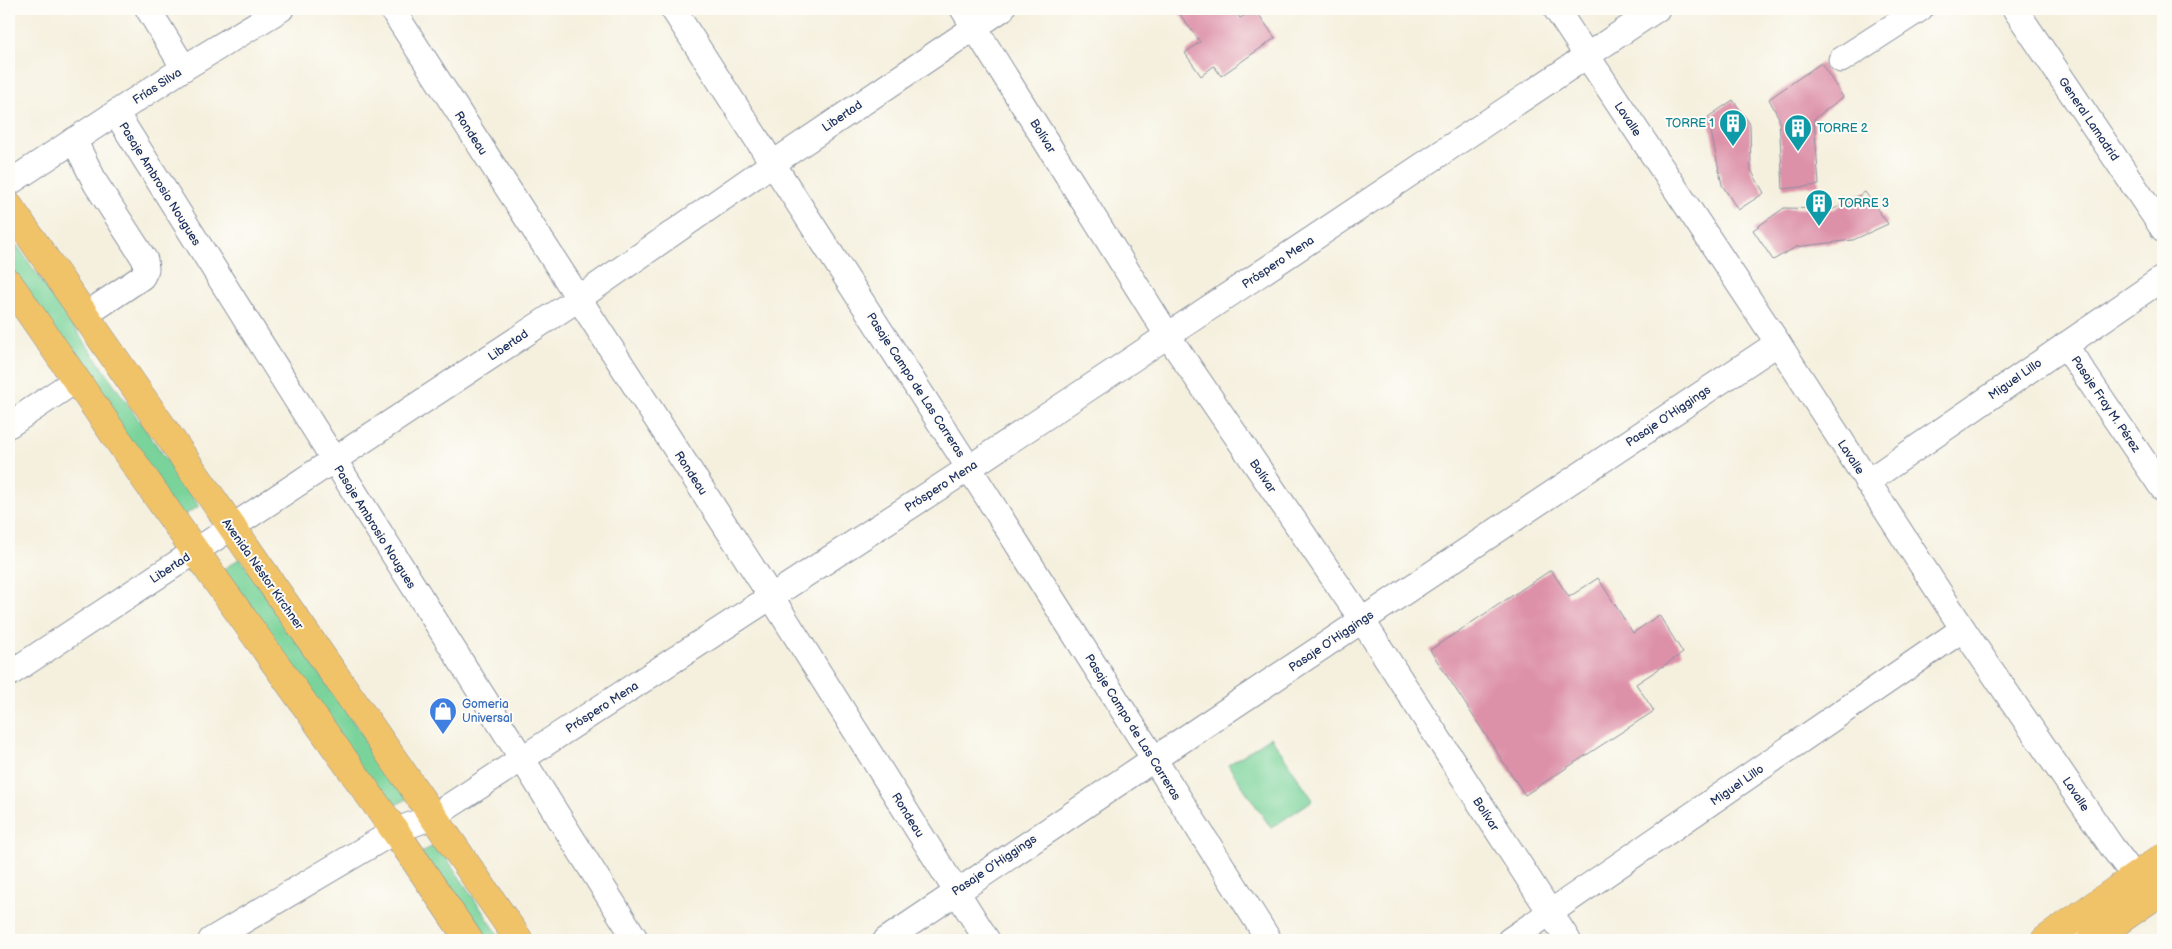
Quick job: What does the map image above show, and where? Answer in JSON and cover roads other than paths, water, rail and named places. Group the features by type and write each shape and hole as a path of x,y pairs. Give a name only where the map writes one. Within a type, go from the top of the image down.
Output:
{"main road":[{"name":"Avenida Néstor Kirchner","path":"9,206 230,527 519,940"},
{"path":"9,283 195,551 395,831 469,940"},
{"path":"2045,940 2079,927 2135,877 2163,857"},
{"path":"2091,940 2163,890"}],"street":[{"path":"148,9 184,68"},
{"name":"Frías Silva","path":"9,183 184,68 281,9"},
{"name":"Rondeau","path":"392,9 772,598 987,940"},
{"name":"Pasaje Campo de Las Carreras","path":"674,9 1269,940"},
{"name":"Libertad","path":"9,674 578,299 772,164 968,18 1002,9"},
{"name":"Lavalle","path":"1556,9 1778,343 1963,629 2112,848 2135,877"},
{"name":"Próspero Mena","path":"211,940 395,831 434,816 772,598 1657,9"},
{"path":"1841,60 1920,9"},
{"name":"General Lamadrid","path":"2015,9 2163,229"},
{"name":"Bolívar","path":"968,18 1168,336 1362,620 1568,940"},
{"name":"Pasaje Ambrosio Nougues","path":"116,113 333,461 636,940"},
{"path":"74,140 96,184 145,260 146,269 142,277 84,316"},
{"name":"Miguel Lillo","path":"1867,482 2163,278"},
{"name":"Pasaje O´Higgings","path":"886,940 1154,758 1778,343"},
{"name":"Pasaje Fray M. Pérez","path":"2065,344 2163,489"},
{"path":"9,424 76,380"},
{"name":"Miguel Lillo","path":"1510,940 1963,629"},
{"path":"2135,877 2152,883 2163,884"}],"place":[{"name":"TORRE 1","path":"1733,147"},
{"name":"TORRE 2","path":"1798,152"},
{"name":"TORRE 3","path":"1819,227"},
{"name":"Gomeria Universal","path":"443,735"}]}
